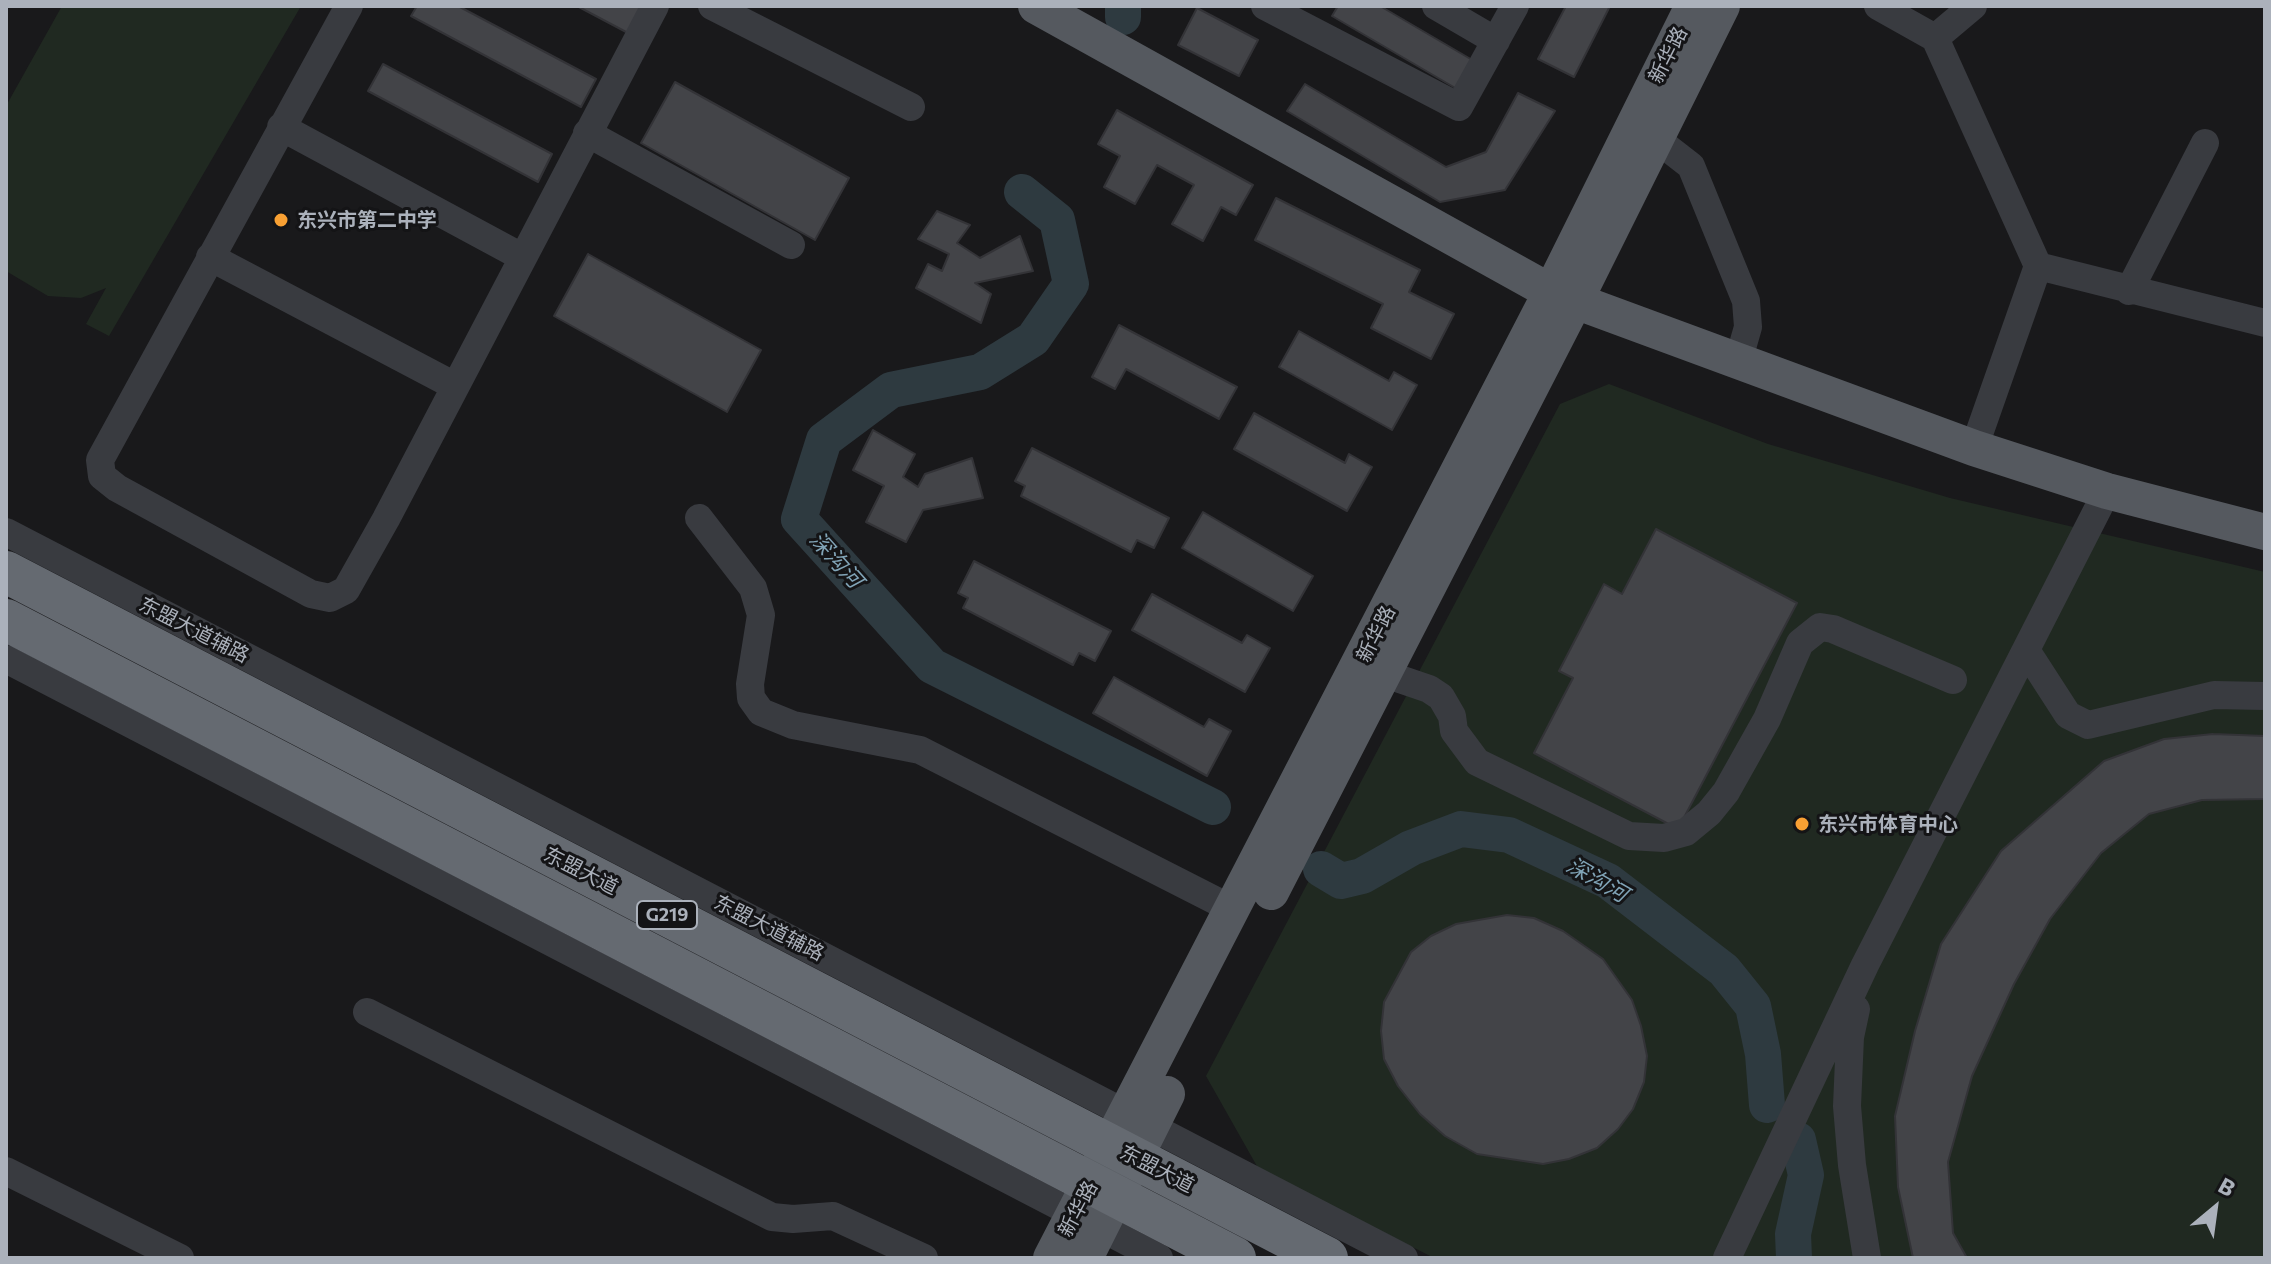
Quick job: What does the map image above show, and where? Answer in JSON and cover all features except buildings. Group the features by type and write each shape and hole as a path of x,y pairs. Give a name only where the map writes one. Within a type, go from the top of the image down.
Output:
{"highway":[{"name":"东盟大道","path":"6,572 1131,1136 1327,1258"},
{"name":"东盟大道","path":"6,620 1093,1216 1235,1258"}],"main road":[{"path":"1036,6 1563,296 1974,448 2107,491 2265,532"},
{"name":"新华路","path":"1131,1136 1385,674 1563,296 1693,6"},
{"name":"新华路","path":"1051,1258 1093,1216 1234,910 1563,296 1655,138 1722,6"}],"street":[{"path":"349,6 100,460 102,476 117,488 311,594 330,598 346,590 655,6"},
{"path":"712,6 911,107"},
{"path":"1265,6 1299,14 1459,107 1515,6"},
{"path":"1436,6 1496,41"},
{"path":"1878,6 1935,38 2038,266 1974,448"},
{"path":"1935,38 1973,6"},
{"path":"281,127 522,257"},
{"path":"587,133 791,245"},
{"path":"1655,138 1691,166 1746,301 1748,327 1738,362"},
{"path":"2129,291 2205,143"},
{"path":"210,257 453,385"},
{"path":"2038,266 2265,323"},
{"path":"1727,1258 1865,965 2107,491"},
{"path":"699,518 753,588 761,615 750,684 751,698 761,712 793,725 920,750 1234,910"},
{"name":"东盟大道辅路","path":"6,532 1131,1136 1404,1258"},
{"path":"1385,674 1429,689 1441,697 1452,716 1454,731 1477,762 1629,836 1664,838 1686,832 1709,813 1726,792 1767,719 1800,643 1820,627 1833,629 1953,680"},
{"path":"2026,650 2068,715 2088,725 2214,695 2265,696"},
{"path":"6,659 1093,1216 1159,1258"},
{"path":"1865,965 1850,1037 1847,1106 1852,1165 1867,1258"},
{"path":"367,1012 772,1217 833,1216 924,1258"},
{"path":"6,1171 180,1258"}],"shaded area":[{"path":"62,6 301,6 109,336 86,324 106,288 81,298 48,296 6,271 6,106"},
{"name":"东兴市体育中心","path":"1609,384 1768,444 1950,498 2265,572 2265,1258 1434,1258 1258,1168 1206,1076 1560,404"}],"waterway":[{"name":"深沟河","path":"1123,6 1123,17"},
{"name":"深沟河","path":"1022,192 1057,220 1071,284 1033,339 980,372 891,390 824,440 799,519 932,666 1213,807"},
{"name":"深沟河","path":"1321,869 1341,881 1362,876 1411,848 1461,829 1509,835 1608,881 1724,970 1753,1006 1763,1054 1767,1105"},
{"name":"深沟河","path":"1794,1258 1793,1234 1806,1175 1798,1140"}],"place":[{"name":"东兴市第二中学","path":"281,220"},
{"name":"东兴市体育中心","path":"1802,824"}]}
